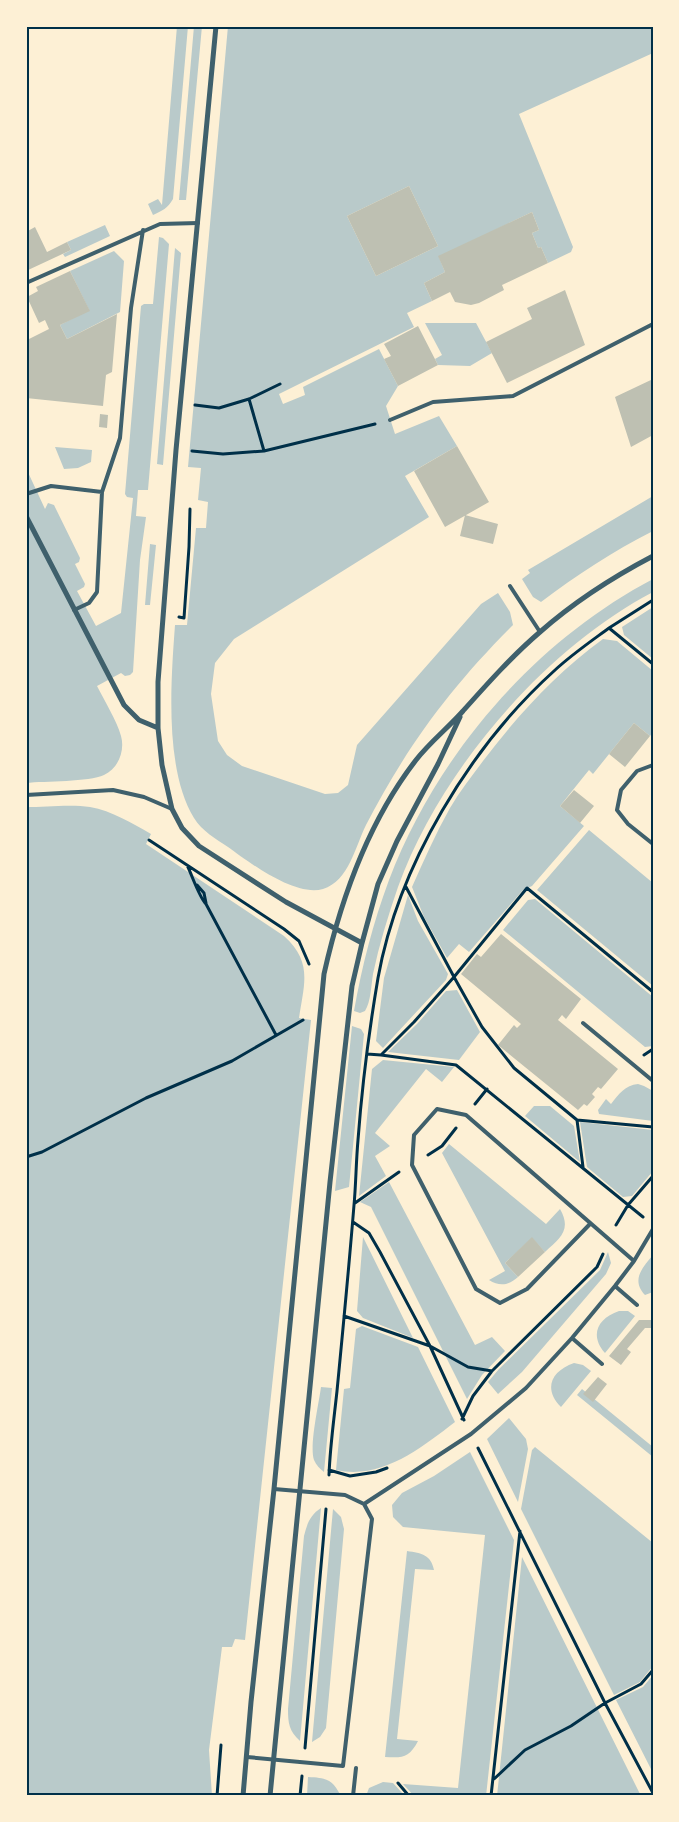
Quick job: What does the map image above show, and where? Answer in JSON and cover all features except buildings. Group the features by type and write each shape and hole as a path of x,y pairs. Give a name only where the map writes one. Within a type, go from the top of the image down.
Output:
{"street":[{"path":"216,26 176,450 158,682 158,728 162,765 172,809 182,828 200,846 208,853 286,902 362,943"},
{"path":"26,516 124,706 139,720 158,728"},
{"path":"243,1796 324,974 334,928 367,840 394,792 417,758 507,663 540,632 575,605 624,572 653,556"},
{"path":"270,1796 330,1182 352,986 378,884 397,841 438,764 462,712"}],"lane":[{"path":"26,283 160,224 198,223"},
{"path":"74,611 89,603 97,592 102,492 120,438 131,308 143,230"},
{"path":"390,420 433,402 513,396 653,324"},
{"path":"26,494 51,486 102,492"},
{"path":"510,586 540,632"},
{"path":"653,765 637,771 621,790 617,810 628,824 653,844"},
{"path":"26,795 113,790 144,797 172,809"},
{"path":"583,1023 653,1081"},
{"path":"590,1224 527,1289 500,1303 476,1289 412,1165 414,1135 437,1109 466,1116 634,1261"},
{"path":"364,1504 471,1434 526,1388 572,1338 615,1286 634,1261 652,1230"},
{"path":"615,1286 637,1304"},
{"path":"572,1338 602,1364"},
{"path":"247,1757 343,1766 372,1519 364,1504 345,1495 274,1489"},
{"path":"353,1796 356,1768"}],"path":[{"path":"181,403 219,408 248,399 280,384"},
{"path":"248,399 264,451"},
{"path":"176,450 223,454 264,451 390,420"},
{"path":"395,1466 376,1472 350,1476 329,1472 367,1054 378,976 391,928 424,844 447,803 493,736 526,698 554,671 609,628 653,600"},
{"path":"609,628 653,664"},
{"path":"149,840 284,929 299,941 310,966"},
{"path":"187,864 197,885 204,894 206,904 276,1035"},
{"path":"406,886 482,1027 514,1068 577,1120 653,1127"},
{"path":"381,1055 414,1022 454,977 527,888 653,992"},
{"path":"26,1157 42,1152 146,1098 232,1061 303,1019"},
{"path":"367,1054 456,1065 583,1167 648,1222 652,1230"},
{"path":"577,1120 583,1167"},
{"path":"455,1425 463,1418 473,1396 492,1371 597,1267 616,1225 628,1205 653,1176"},
{"path":"353,1222 369,1233 430,1346 463,1418 653,1793"},
{"path":"344,1316 430,1346 468,1368 492,1371"},
{"path":"300,1796 326,1509"},
{"path":"491,1796 520,1531"},
{"path":"493,1780 525,1750 641,1684 653,1670"},
{"path":"217,1796 221,1746"},
{"path":"398,1783 410,1796"},
{"path":"217,1791 222,1793"}],"shaded area":[{"path":"177,26 188,26 173,199 164,209 153,215 148,204 158,199 162,205"},
{"path":"194,26 202,26 186,200 179,200"},
{"path":"228,26 653,26 653,53 519,114 573,247 571,252 548,263 541,247 538,248 532,233 539,230 532,212 439,257 445,272 424,283 432,301 407,313 414,327 279,394 283,404 305,395 303,387 379,349 398,386 386,406 395,434 439,416 457,446 405,476 429,517 234,639 215,663 211,694 218,741 227,755 242,766 325,794 338,793 348,785 357,745 481,604 498,593 510,612 513,625 469,672 431,719 397,769 366,825 345,871 332,885 323,889 299,888 260,869 205,831 197,823 184,798 178,775 172,724 171,697 175,625 187,625 196,528 206,528 208,502 198,500 201,468 188,467","holes":["409,186 438,246 376,276 347,216"]},
{"path":"105,225 110,236 65,257 63,254 71,250 67,242"},
{"path":"159,237 169,244 148,490 138,490 136,516 146,517 140,560 133,672 125,676 121,673 97,686 119,730 122,741 120,758 114,768 104,775 97,777 26,783 26,468 45,509 48,503 54,505 80,558 79,562 75,564 85,584 84,587 77,591 96,626 121,613 133,498 127,497 125,494 141,306 153,304"},
{"path":"175,248 181,253 163,465 157,464"},
{"path":"114,251 124,261 120,312 67,339 60,325 89,310 70,271"},
{"path":"425,323 476,323 492,353 470,366 438,365 435,359 442,355"},
{"path":"55,447 92,450 91,462 78,468 64,469"},
{"path":"653,496 653,531 596,564 541,602 533,597 522,579 530,573 528,570"},
{"path":"150,544 156,545 150,605 145,605"},
{"path":"653,579 653,592 612,617 573,646 535,680 500,718 468,758 440,800 417,843 398,887 387,920 375,963 367,1007 365,1011 360,1013 354,1011 368,945 389,880 409,833 434,789 462,746 494,706 530,669 568,635 609,605"},
{"path":"653,607 653,659 624,635 622,627"},
{"path":"603,639 617,641 653,671 653,732 650,736 634,723 593,774 589,770 560,806 584,826 532,886 523,890 469,952 459,944 447,958 424,917 412,887 435,837 458,796 510,727 554,680"},
{"path":"26,807 90,807 114,814 137,826 151,834 146,844 284,936 293,946 303,964 304,984 299,1018 311,1020 245,1640 235,1639 232,1647 222,1647 209,1750 212,1796 26,1796"},
{"path":"589,830 653,883 653,986 537,890"},
{"path":"408,895 418,921 448,974 446,980 383,1048 376,1041 384,978"},
{"path":"535,899 653,997 653,1046 645,1047 503,930 528,900"},
{"path":"457,990 480,1032 459,1060 388,1052 417,1024 446,991"},
{"path":"352,1026 361,1029 364,1034 349,1187 335,1191"},
{"path":"383,1060 454,1067 442,1082 426,1069 375,1133 390,1146 375,1156 386,1176 359,1196 372,1069"},
{"path":"638,1084 653,1091 653,1121 599,1114 598,1110 606,1099 611,1104 626,1088"},
{"path":"534,1106 550,1106 574,1126 580,1162 525,1116"},
{"path":"580,1122 653,1130 653,1171 632,1196 623,1197 587,1167"},
{"path":"449,1144 546,1224 560,1209 565,1223 560,1238 545,1252 532,1238 505,1263 518,1277 511,1282 501,1284 489,1280 505,1271 442,1153"},
{"path":"389,1182 475,1345 492,1337 505,1351 482,1375 467,1399 371,1207 360,1202"},
{"path":"363,1237 413,1338 363,1318 357,1311"},
{"path":"608,1252 611,1263 606,1274 522,1372 498,1394 488,1382 600,1270"},
{"path":"653,1255 653,1292 645,1295 641,1290 638,1279 642,1269"},
{"path":"619,1311 628,1311 635,1316 605,1353 597,1340 598,1328 606,1318"},
{"path":"362,1326 418,1347 455,1422 429,1442 400,1460 369,1470 353,1472 336,1470 344,1389 350,1388 356,1329"},
{"path":"574,1363 583,1365 591,1371 561,1407 552,1394 552,1381 566,1366"},
{"path":"321,1387 332,1388 324,1472 316,1464 313,1454 313,1435"},
{"path":"582,1389 653,1447 653,1457 577,1395"},
{"path":"509,1418 526,1439 528,1449 518,1502 487,1439"},
{"path":"535,1447 653,1543 653,1666 640,1682 614,1695 521,1509 532,1450"},
{"path":"470,1452 514,1540 486,1796 414,1796 403,1784 458,1788 485,1535 403,1527 393,1517 392,1505 402,1493 434,1476"},
{"path":"321,1508 300,1741 293,1734 290,1727 288,1709 304,1536 310,1520"},
{"path":"333,1509 341,1517 344,1529 326,1728 320,1737 312,1742"},
{"path":"407,1551 428,1558 434,1570 415,1569 397,1739 418,1741 412,1751 405,1756 385,1757"},
{"path":"522,1557 641,1796 497,1796"},
{"path":"653,1675 653,1773 616,1700 643,1687"},
{"path":"308,1777 328,1780 335,1786 341,1796 307,1796"},
{"path":"383,1782 393,1783 405,1796 366,1796 369,1788"}]}
